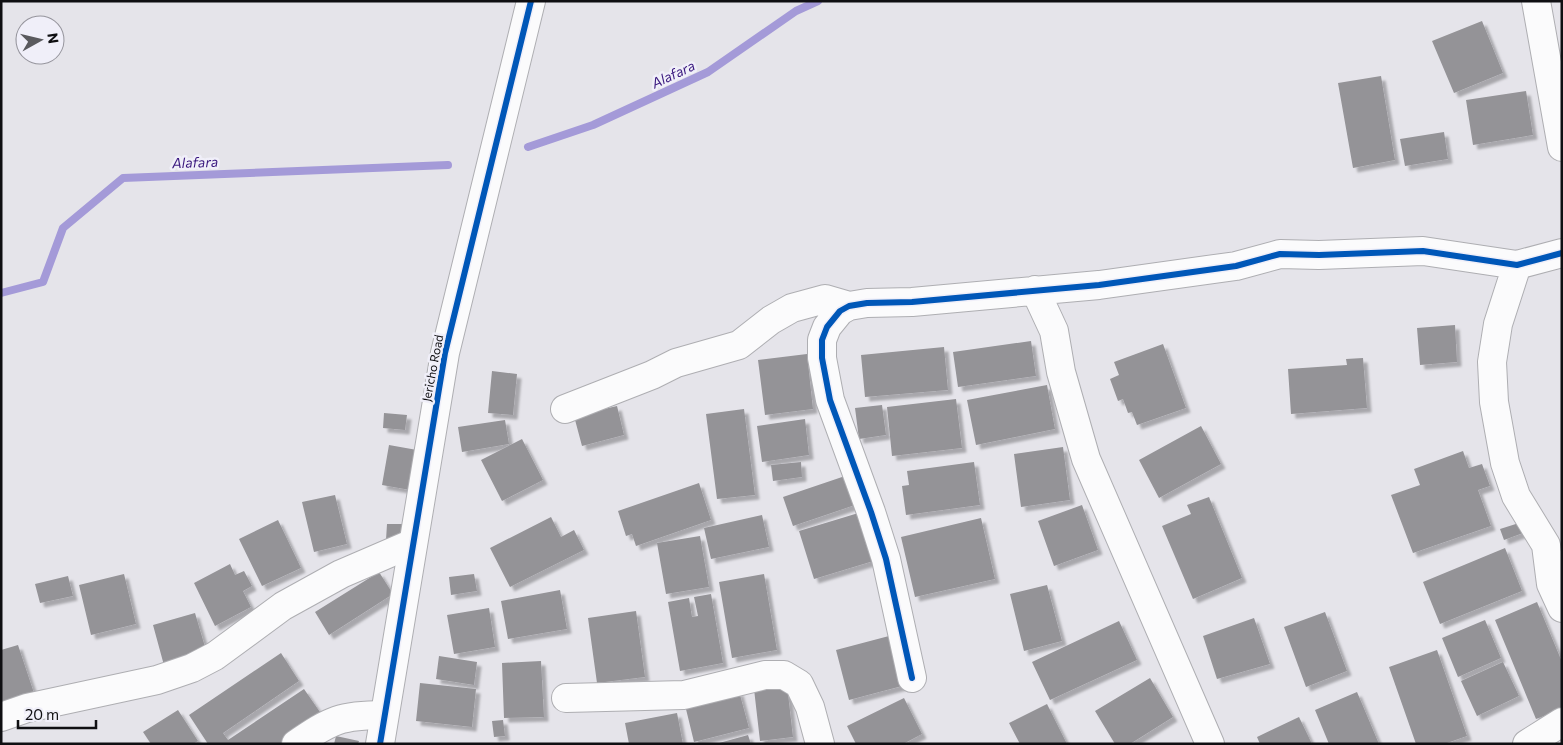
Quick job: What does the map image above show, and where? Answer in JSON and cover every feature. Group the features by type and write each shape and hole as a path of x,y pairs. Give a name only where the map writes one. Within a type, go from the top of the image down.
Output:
{"street":[{"name":"Jericho Road","path":"380,744 445,353 531,1"},
{"path":"1536,1 1562,147"},
{"path":"912,678 886,559 830,400 822,358 822,340 827,327 840,311 849,306 867,303 912,302 1099,285 1226,267 1280,254 1319,255 1423,251 1517,265 1562,253"},
{"path":"1517,265 1498,324 1492,362 1494,402 1505,462 1516,496 1546,545 1551,584 1562,608"},
{"path":"1035,290 1054,331 1061,372 1086,459 1210,744"},
{"path":"565,409 652,375 676,363 739,345 771,320 792,308 825,299 849,306"},
{"path":"1,716 27,708 157,680 192,668 215,656 283,606 341,574 413,544"},
{"path":"566,698 684,695 765,675 784,675 799,684 810,707 820,744"},
{"path":"296,744 332,721 354,715 384,715"},
{"path":"1527,744 1562,722"}],"building":[{"path":"1482,21 1503,73 1454,93 1432,41"},
{"path":"1381,76 1395,160 1353,168 1338,83"},
{"path":"1526,91 1533,135 1473,145 1466,100"},
{"path":"1444,132 1448,159 1405,166 1400,139"},
{"path":"1455,325 1457,362 1420,365 1417,328"},
{"path":"1031,341 1036,376 958,387 953,352"},
{"path":"1163,344 1186,408 1137,425 1132,412 1128,413 1123,399 1118,401 1110,379 1119,375 1114,362"},
{"path":"944,347 948,390 865,397 861,355"},
{"path":"807,354 813,409 765,415 758,360"},
{"path":"1363,358 1367,408 1291,414 1288,369 1347,365 1346,359"},
{"path":"492,371 517,374 513,415 488,413"},
{"path":"1047,385 1055,429 976,445 967,400"},
{"path":"956,399 962,448 892,456 887,407"},
{"path":"882,405 886,435 859,439 855,408"},
{"path":"617,406 624,435 582,446 574,416"},
{"path":"744,409 755,495 717,499 706,414"},
{"path":"384,413 407,415 405,430 383,428"},
{"path":"805,419 809,455 762,462 757,426"},
{"path":"505,420 509,444 462,452 458,427"},
{"path":"1201,426 1221,464 1159,498 1139,460"},
{"path":"522,439 543,480 502,501 481,460"},
{"path":"389,445 417,450 410,490 382,485"},
{"path":"1063,447 1070,500 1021,507 1014,454"},
{"path":"1463,451 1469,468 1482,464 1490,486 1478,490 1491,526 1413,553 1391,495 1420,485 1414,469"},
{"path":"801,462 802,477 773,481 771,465"},
{"path":"974,462 980,505 906,515 902,486 909,485 907,471"},
{"path":"848,475 858,504 793,526 783,497"},
{"path":"699,483 711,520 636,546 632,534 626,536 618,511"},
{"path":"335,495 347,544 314,552 302,502"},
{"path":"1209,497 1242,578 1193,599 1162,526 1191,514 1187,505"},
{"path":"1082,505 1098,550 1054,566 1038,521"},
{"path":"865,511 880,559 814,579 799,531"},
{"path":"762,515 769,547 711,559 704,528"},
{"path":"551,517 561,537 574,530 584,550 510,587 490,548"},
{"path":"981,518 995,579 915,597 901,537"},
{"path":"278,520 301,568 262,586 239,539"},
{"path":"1519,523 1523,533 1504,540 1500,529"},
{"path":"387,524 404,524 404,541 386,540"},
{"path":"700,536 709,587 666,594 657,543"},
{"path":"1505,548 1522,591 1440,624 1423,582"},
{"path":"230,564 235,575 244,571 252,586 243,591 251,607 215,626 194,583"},
{"path":"379,572 393,594 329,635 315,612"},
{"path":"124,574 136,624 91,635 79,585"},
{"path":"474,574 477,591 451,595 449,577"},
{"path":"764,574 777,650 732,658 719,582"},
{"path":"68,576 73,596 40,603 35,584"},
{"path":"1047,585 1062,641 1024,651 1010,594"},
{"path":"560,590 567,629 508,639 501,601"},
{"path":"711,594 723,663 680,671 668,602 689,598 692,617 698,616 694,597"},
{"path":"1537,602 1562,662 1562,709 1536,719 1495,620"},
{"path":"489,608 495,647 454,654 447,615"},
{"path":"636,611 645,677 597,683 588,618"},
{"path":"1325,612 1347,671 1306,687 1284,627"},
{"path":"195,613 208,657 165,669 153,625"},
{"path":"1254,618 1270,664 1217,679 1203,636"},
{"path":"1485,620 1501,658 1458,677 1442,638"},
{"path":"1119,621 1137,660 1050,700 1032,662"},
{"path":"889,636 902,686 849,700 836,650"},
{"path":"18,645 35,696 1,708 1,650"},
{"path":"1437,650 1467,736 1444,744 1416,744 1389,667"},
{"path":"281,653 299,681 223,733 228,740 304,689 322,715 280,744 208,744 189,715"},
{"path":"439,656 477,662 474,685 436,679"},
{"path":"541,661 544,717 504,718 502,663"},
{"path":"1503,662 1519,696 1477,716 1461,681"},
{"path":"1150,678 1173,717 1130,744 1115,744 1095,711"},
{"path":"420,683 476,689 472,727 416,721"},
{"path":"787,685 793,737 760,741 754,689"},
{"path":"739,691 749,728 694,742 685,705"},
{"path":"1357,692 1379,744 1329,744 1315,710"},
{"path":"904,698 922,734 903,744 856,744 847,726"},
{"path":"1047,704 1067,744 1020,744 1009,723"},
{"path":"178,710 198,741 193,744 151,744 143,732"},
{"path":"677,713 683,744 629,744 625,723"},
{"path":"1299,717 1312,744 1260,744 1257,737"},
{"path":"503,720 505,736 494,737 492,721"},
{"path":"748,735 751,744 719,744 719,743"},
{"path":"336,736 359,741 358,744 334,744"}],"waterway":[{"name":"Alafara","path":"528,147 593,125 708,72 796,11 818,1"},
{"name":"Alafara","path":"1,293 43,282 63,228 123,178 448,165"}],"cycle path":[{"path":"380,744 445,353 531,1"},
{"path":"912,678 886,559 830,400 822,358 822,340 827,327 840,311 849,306 867,303 912,302 1099,285 1236,266 1280,254 1319,255 1423,251 1517,265 1562,253"}]}
